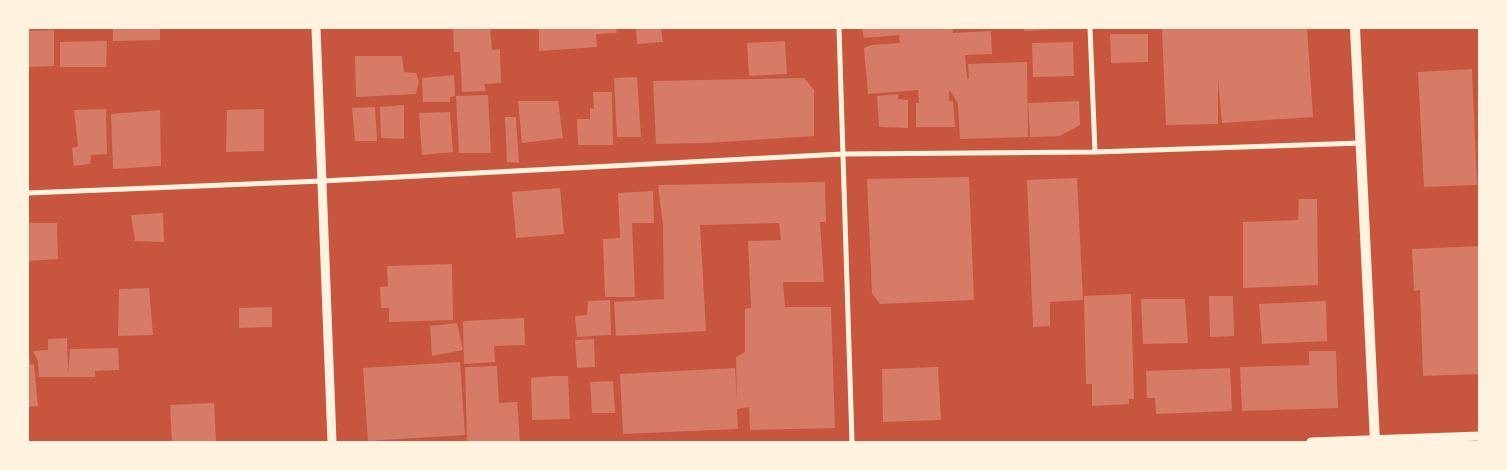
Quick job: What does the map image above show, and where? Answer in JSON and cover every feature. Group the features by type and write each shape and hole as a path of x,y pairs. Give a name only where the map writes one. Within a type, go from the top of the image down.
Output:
{"main road":[{"path":"1355,28 1375,441"}],"street":[{"path":"316,28 332,442"},
{"path":"839,28 852,442"},
{"path":"1090,28 1095,152"},
{"path":"28,193 322,182 843,154 1095,152 1362,142"},
{"path":"1310,442 1480,436"}],"building":[{"path":"113,28 160,28 160,40 113,41"},
{"path":"453,28 490,28 492,50 500,49 501,83 484,84 486,91 462,92 460,52 454,52"},
{"path":"539,28 616,28 617,33 596,34 597,47 539,51"},
{"path":"636,28 661,28 663,42 637,44"},
{"path":"862,28 953,28 953,33 991,31 992,54 965,55 967,79 969,78 968,64 1027,62 1028,137 960,139 958,104 949,91 949,101 953,101 955,127 916,127 916,103 919,103 918,90 868,94 864,48 871,45 900,43 899,35 864,38"},
{"path":"1024,28 1054,28 1054,29 1024,31"},
{"path":"1307,28 1313,117 1222,123 1218,80 1218,124 1166,125 1162,29"},
{"path":"54,30 54,66 28,67 28,31"},
{"path":"1110,34 1148,34 1148,62 1111,63"},
{"path":"107,41 106,67 60,67 60,42"},
{"path":"785,41 787,74 749,76 747,43"},
{"path":"1073,42 1074,76 1033,77 1032,43"},
{"path":"355,56 402,56 404,72 416,73 419,82 416,94 356,97"},
{"path":"1472,69 1477,185 1424,187 1418,72"},
{"path":"454,75 455,96 450,97 450,102 423,102 422,78"},
{"path":"637,77 641,137 617,137 614,78"},
{"path":"804,78 814,90 814,136 706,143 656,144 653,81"},
{"path":"593,92 612,92 613,145 578,145 577,119 590,119 590,108 594,109"},
{"path":"898,94 898,99 908,100 908,128 879,127 877,96"},
{"path":"488,95 491,153 459,153 456,96"},
{"path":"518,101 558,101 563,138 522,143"},
{"path":"1079,101 1080,125 1060,136 1030,137 1028,103"},
{"path":"404,105 404,139 381,138 380,107"},
{"path":"375,107 377,141 355,141 352,108"},
{"path":"106,109 107,154 91,155 90,164 74,166 72,148 78,146 74,110"},
{"path":"264,109 264,151 226,152 227,110"},
{"path":"160,110 161,166 113,169 111,114"},
{"path":"450,112 453,152 422,155 419,113"},
{"path":"505,117 516,117 519,163 507,162"},
{"path":"969,177 974,300 880,304 872,293 867,179"},
{"path":"1077,178 1083,300 1050,302 1050,326 1033,327 1027,180"},
{"path":"825,182 826,222 820,222 824,282 783,282 785,307 831,307 835,428 750,430 749,407 737,409 738,429 623,434 620,374 735,368 737,400 736,357 745,352 745,309 751,308 748,241 781,240 779,223 700,225 706,331 616,336 614,302 664,299 663,226 658,185"},
{"path":"560,188 564,234 516,238 512,192"},
{"path":"653,191 654,223 632,223 635,297 605,297 603,239 620,238 618,193"},
{"path":"1299,199 1317,199 1318,285 1243,288 1243,222 1298,220"},
{"path":"163,213 164,242 135,241 131,215"},
{"path":"28,223 57,223 58,259 28,261"},
{"path":"1480,246 1480,374 1423,376 1420,290 1414,291 1412,249"},
{"path":"452,264 453,320 389,322 389,308 381,308 380,287 388,286 387,266"},
{"path":"149,288 153,335 118,336 119,289"},
{"path":"1131,294 1134,399 1129,399 1129,404 1092,406 1092,384 1086,384 1084,296"},
{"path":"1209,296 1233,296 1234,336 1210,337"},
{"path":"1141,299 1185,299 1188,343 1143,344"},
{"path":"610,300 611,335 577,337 575,316 587,315 588,301"},
{"path":"1326,301 1327,341 1262,344 1259,304"},
{"path":"272,307 272,327 239,328 239,308"},
{"path":"524,318 525,345 494,346 495,362 464,364 463,321"},
{"path":"457,323 463,350 432,356 430,326"},
{"path":"67,338 68,373 70,349 118,348 119,370 95,371 95,377 39,377 38,361 33,351 48,350 48,339"},
{"path":"594,339 595,367 577,368 575,340"},
{"path":"28,351 30,365 34,364 38,406 28,407"},
{"path":"1309,351 1336,351 1338,408 1242,411 1240,367 1309,365"},
{"path":"460,362 465,435 368,441 363,368"},
{"path":"497,366 499,403 517,402 520,442 467,442 465,367"},
{"path":"938,367 941,420 883,422 882,369"},
{"path":"1230,368 1232,411 1156,414 1155,398 1147,398 1146,371"},
{"path":"568,376 570,419 532,420 531,378"},
{"path":"613,381 615,413 592,413 590,382"},
{"path":"214,403 216,442 172,442 170,405"}]}
